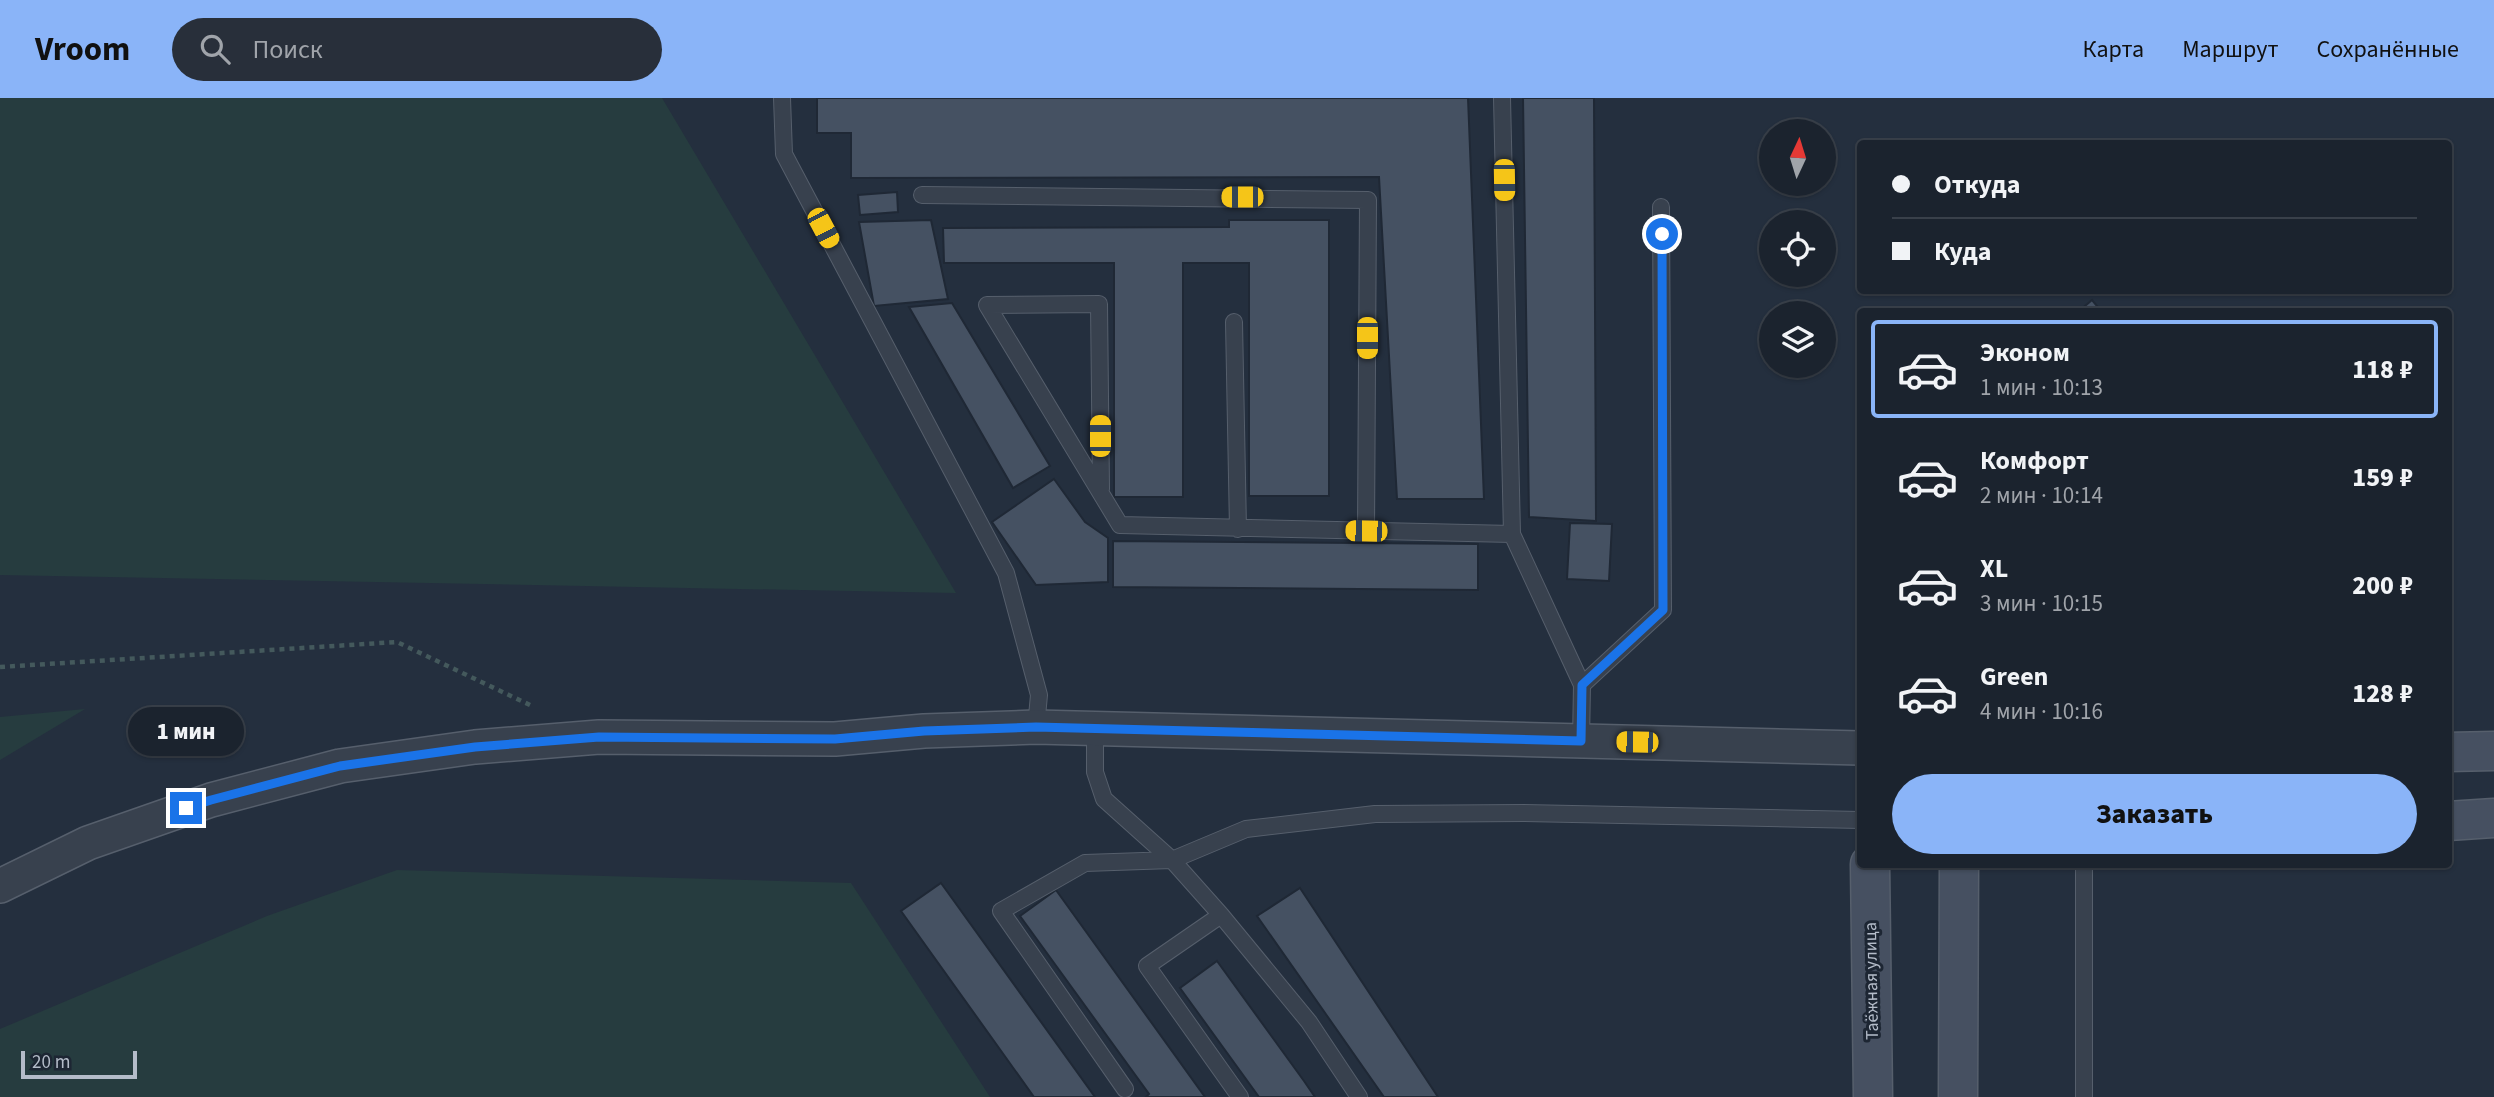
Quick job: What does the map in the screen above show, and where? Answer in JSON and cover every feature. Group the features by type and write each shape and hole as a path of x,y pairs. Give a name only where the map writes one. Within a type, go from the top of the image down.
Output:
{"street":[{"path":"0,886 88,843 186,808 340,766 475,747 599,737 835,739 924,731 1036,727 1857,748"},
{"path":"2452,752 2494,751"},
{"path":"2452,821 2494,818"},
{"name":"Таёжная улица","path":"1870,868 1872,1097"},
{"path":"1958,1097 1959,868"}],"lane":[{"path":"782,98 784,154 1006,573 1039,695 1036,727"},
{"path":"1502,98 1512,534 1582,685 1581,741"},
{"path":"922,195 1368,200 1366,531"},
{"path":"1582,685 1663,610 1661,207"},
{"path":"1101,489 1099,304 987,304 1101,489 1120,525 1512,534"},
{"path":"1234,322 1238,528"},
{"path":"1095,728 1095,772 1104,799 1172,860 1221,915 1309,1022 1359,1097"},
{"path":"1125,1089 1001,911 1085,863 1172,860 1246,830 1375,814 1524,813 1857,820"},
{"path":"2084,868 2084,1097"},
{"path":"1221,915 1147,966 1240,1097"}],"path":[{"path":"0,667 397,642 536,707"}],"green space":[{"path":"0,98 662,98 956,593 0,575"},
{"path":"85,709 0,760 0,717"},
{"path":"397,870 851,883 990,1097 0,1097 0,1029 267,916"}],"building":[{"path":"817,98 1468,98 1484,499 1397,499 1379,177 851,178 851,133 817,133"},
{"path":"1523,98 1594,98 1596,521 1529,517"},
{"path":"897,192 898,212 860,215 858,195"},
{"path":"931,220 948,299 874,306 859,222"},
{"path":"1229,220 1329,220 1329,496 1249,496 1249,263 1183,263 1183,497 1114,497 1114,263 944,263 943,228 1229,227"},
{"path":"2092,300 2099,308 2083,308"},
{"path":"952,303 1050,466 1013,488 909,307"},
{"path":"1054,479 1085,522 1108,538 1108,582 1036,585 992,522"},
{"path":"1570,523 1612,524 1609,581 1567,579"},
{"path":"1113,541 1478,544 1478,590 1113,587"},
{"path":"941,883 1095,1097 1034,1097 901,911"},
{"path":"1300,888 1438,1097 1384,1097 1257,916"},
{"path":"1056,890 1205,1097 1146,1097 1149,1094 1020,916"},
{"path":"1217,961 1315,1097 1259,1097 1180,988"}],"route":[{"path":"186,808 340,766 475,747 599,737 835,739 924,731 1036,727 1581,741 1582,685 1663,610 1662,234"}]}
